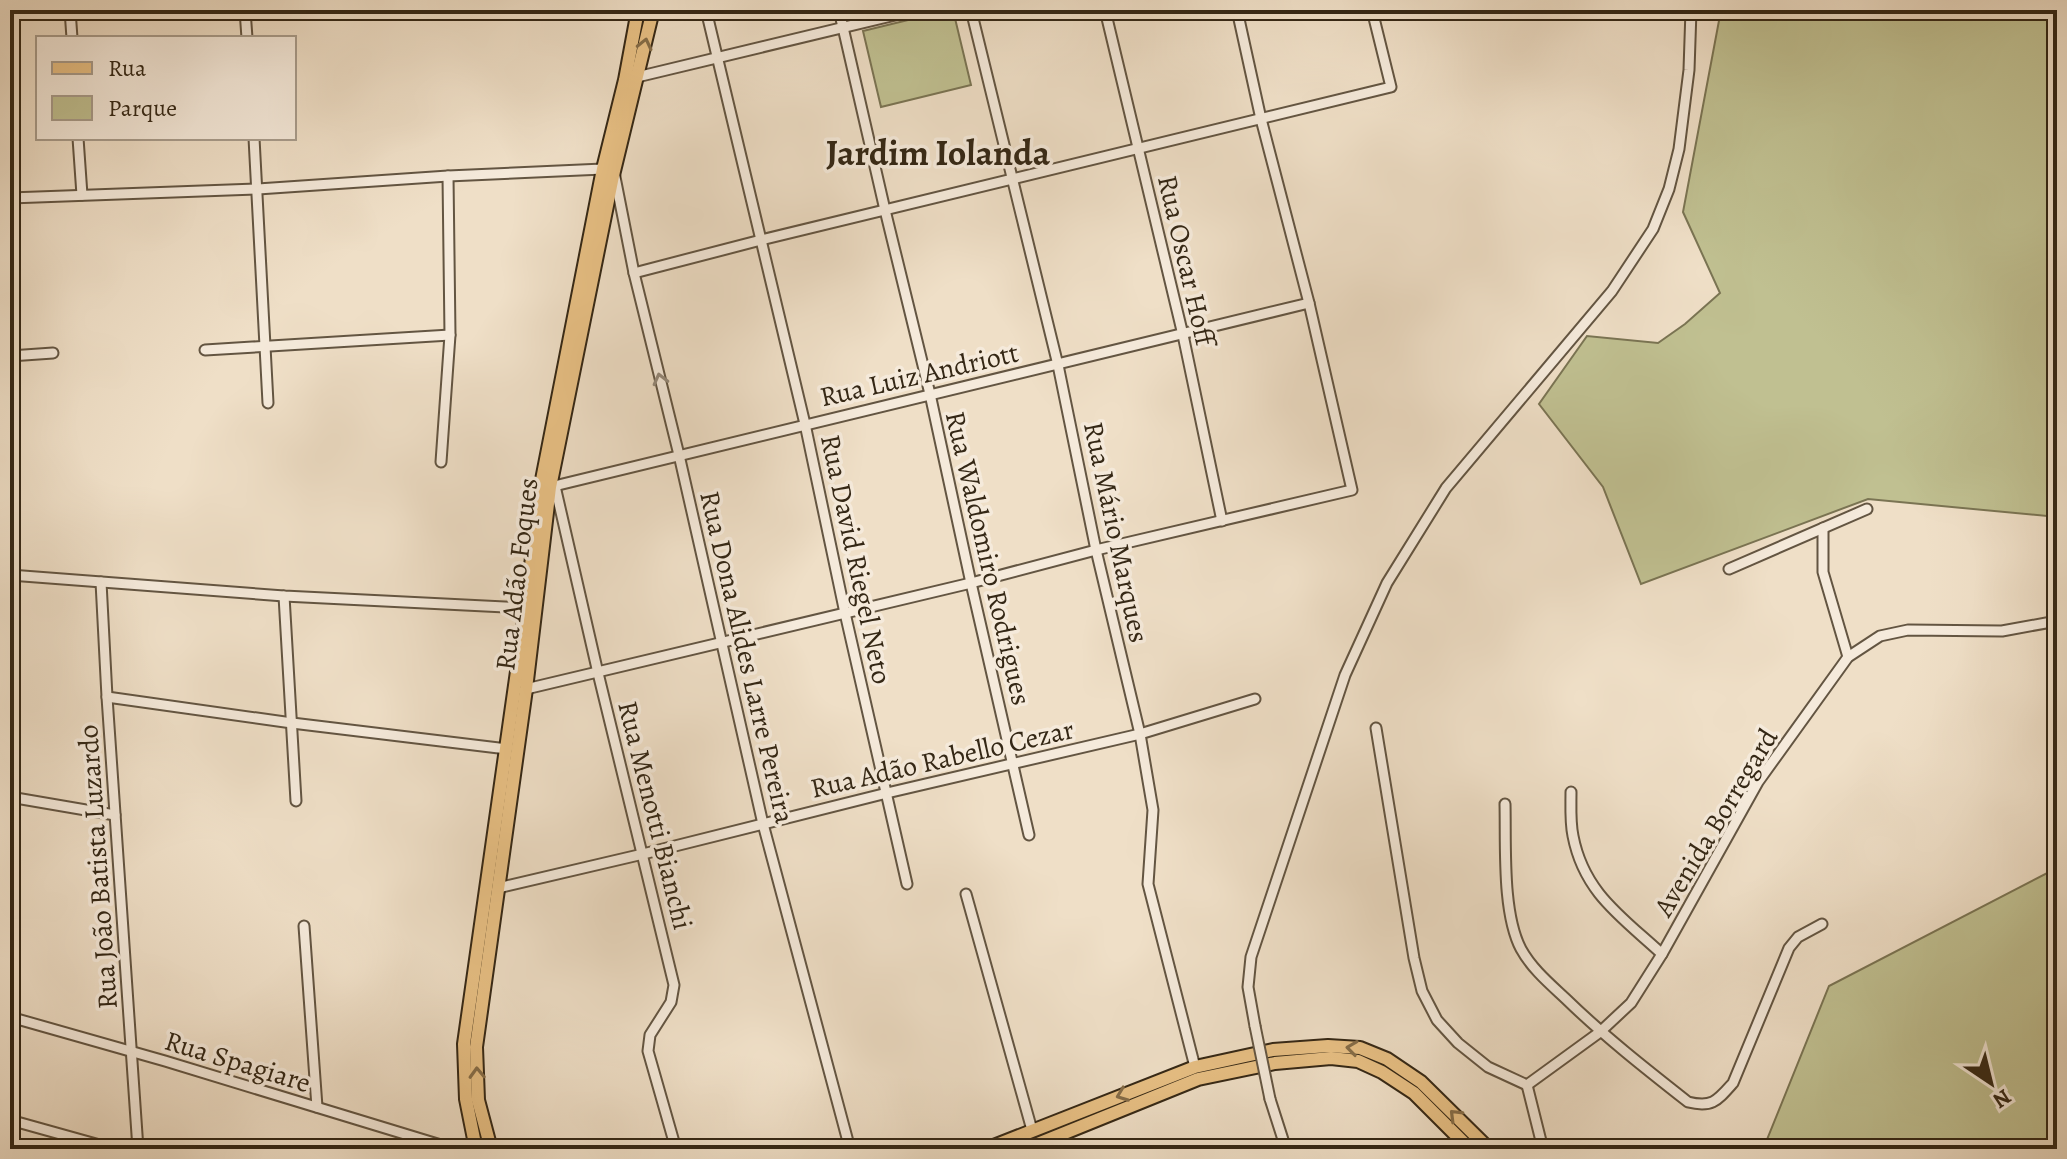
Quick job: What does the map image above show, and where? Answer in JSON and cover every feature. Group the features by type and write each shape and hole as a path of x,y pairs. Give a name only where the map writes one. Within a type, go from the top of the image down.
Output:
{"main road":[{"name":"Rua Adão Foques","path":"476,1149 466,1099 464,1044 526,608 638,10"},
{"name":"Rua Adão Foques","path":"609,170 653,10"},
{"name":"Rua Adão Foques","path":"491,1149 478,1100 476,1047 526,689 548,487"},
{"path":"986,1149 1195,1067 1273,1050 1328,1046 1360,1048 1387,1059 1421,1082 1489,1149"},
{"path":"1025,1149 1198,1079 1275,1063 1331,1058 1358,1061 1382,1072 1414,1093 1470,1149"}],"street":[{"path":"70,10 72,36"},
{"path":"245,10 247,36"},
{"name":"Rua David Riegel Neto","path":"706,10 805,424 907,884"},
{"name":"Rua Waldomiro Rodrigues","path":"839,10 930,394 1029,835"},
{"path":"637,77 916,10"},
{"name":"Rua Mário Marques","path":"971,10 1058,365 1096,550 1140,734 1153,810 1148,884 1195,1067"},
{"name":"Rua Oscar Hoff","path":"1105,10 1183,335 1222,521"},
{"path":"526,689 1352,490 1237,10"},
{"path":"634,273 1391,87 1372,10"},
{"path":"1286,1149 1270,1099 1255,1026 1248,987 1251,957 1345,675 1387,583 1446,488 1612,291 1653,229 1669,189 1679,149 1689,70 1691,10"},
{"path":"78,140 82,195"},
{"path":"254,140 268,403"},
{"path":"10,198 258,189 448,176 609,170"},
{"name":"Rua Dona Alides Larre Pereira","path":"609,170 679,455 763,824 850,1149"},
{"path":"441,462 450,335 448,176"},
{"name":"Rua Luiz Andriott","path":"548,487 1309,303"},
{"path":"205,350 450,335"},
{"path":"10,356 53,353"},
{"name":"Rua Menotti Bianchi","path":"548,487 598,673 674,985 671,1002 650,1035 648,1051 676,1149"},
{"path":"1729,569 1867,509"},
{"path":"1823,528 1823,572 1848,657"},
{"path":"10,575 284,596 526,608"},
{"name":"Rua João Batista Luzardo","path":"101,582 138,1149"},
{"path":"284,596 296,801"},
{"name":"Avenida Borregard","path":"1527,1085 1600,1032 1631,1003 1662,954 1758,782 1848,657 1880,636 1908,630 2002,631 2056,624"},
{"path":"107,697 507,749"},
{"name":"Rua Adão Rabello Cezar","path":"498,888 1140,734 1255,699"},
{"path":"1376,728 1422,991 1437,1020 1458,1043 1488,1067 1527,1085 1543,1149"},
{"path":"1571,792 1572,834 1587,880 1603,900 1662,954"},
{"path":"10,797 115,815"},
{"path":"1505,804 1508,896 1521,949 1539,974 1600,1032 1688,1102 1705,1106 1718,1099 1733,1083 1789,948 1798,937 1822,924"},
{"path":"966,894 1032,1130"},
{"path":"304,926 317,1107"},
{"name":"Rua Spagiare","path":"10,1017 454,1149"},
{"path":"10,1120 114,1149"}],"green space":[{"path":"953,10 971,85 881,107 863,31"},
{"path":"1721,10 2057,10 2057,517 1868,499 1641,584 1603,487 1539,404 1587,336 1658,343 1720,293 1683,212"},
{"path":"2057,868 2057,1149 1764,1147 1829,986"}],"district":[{"name":"Jardim Iolanda","path":"938,152"}]}
